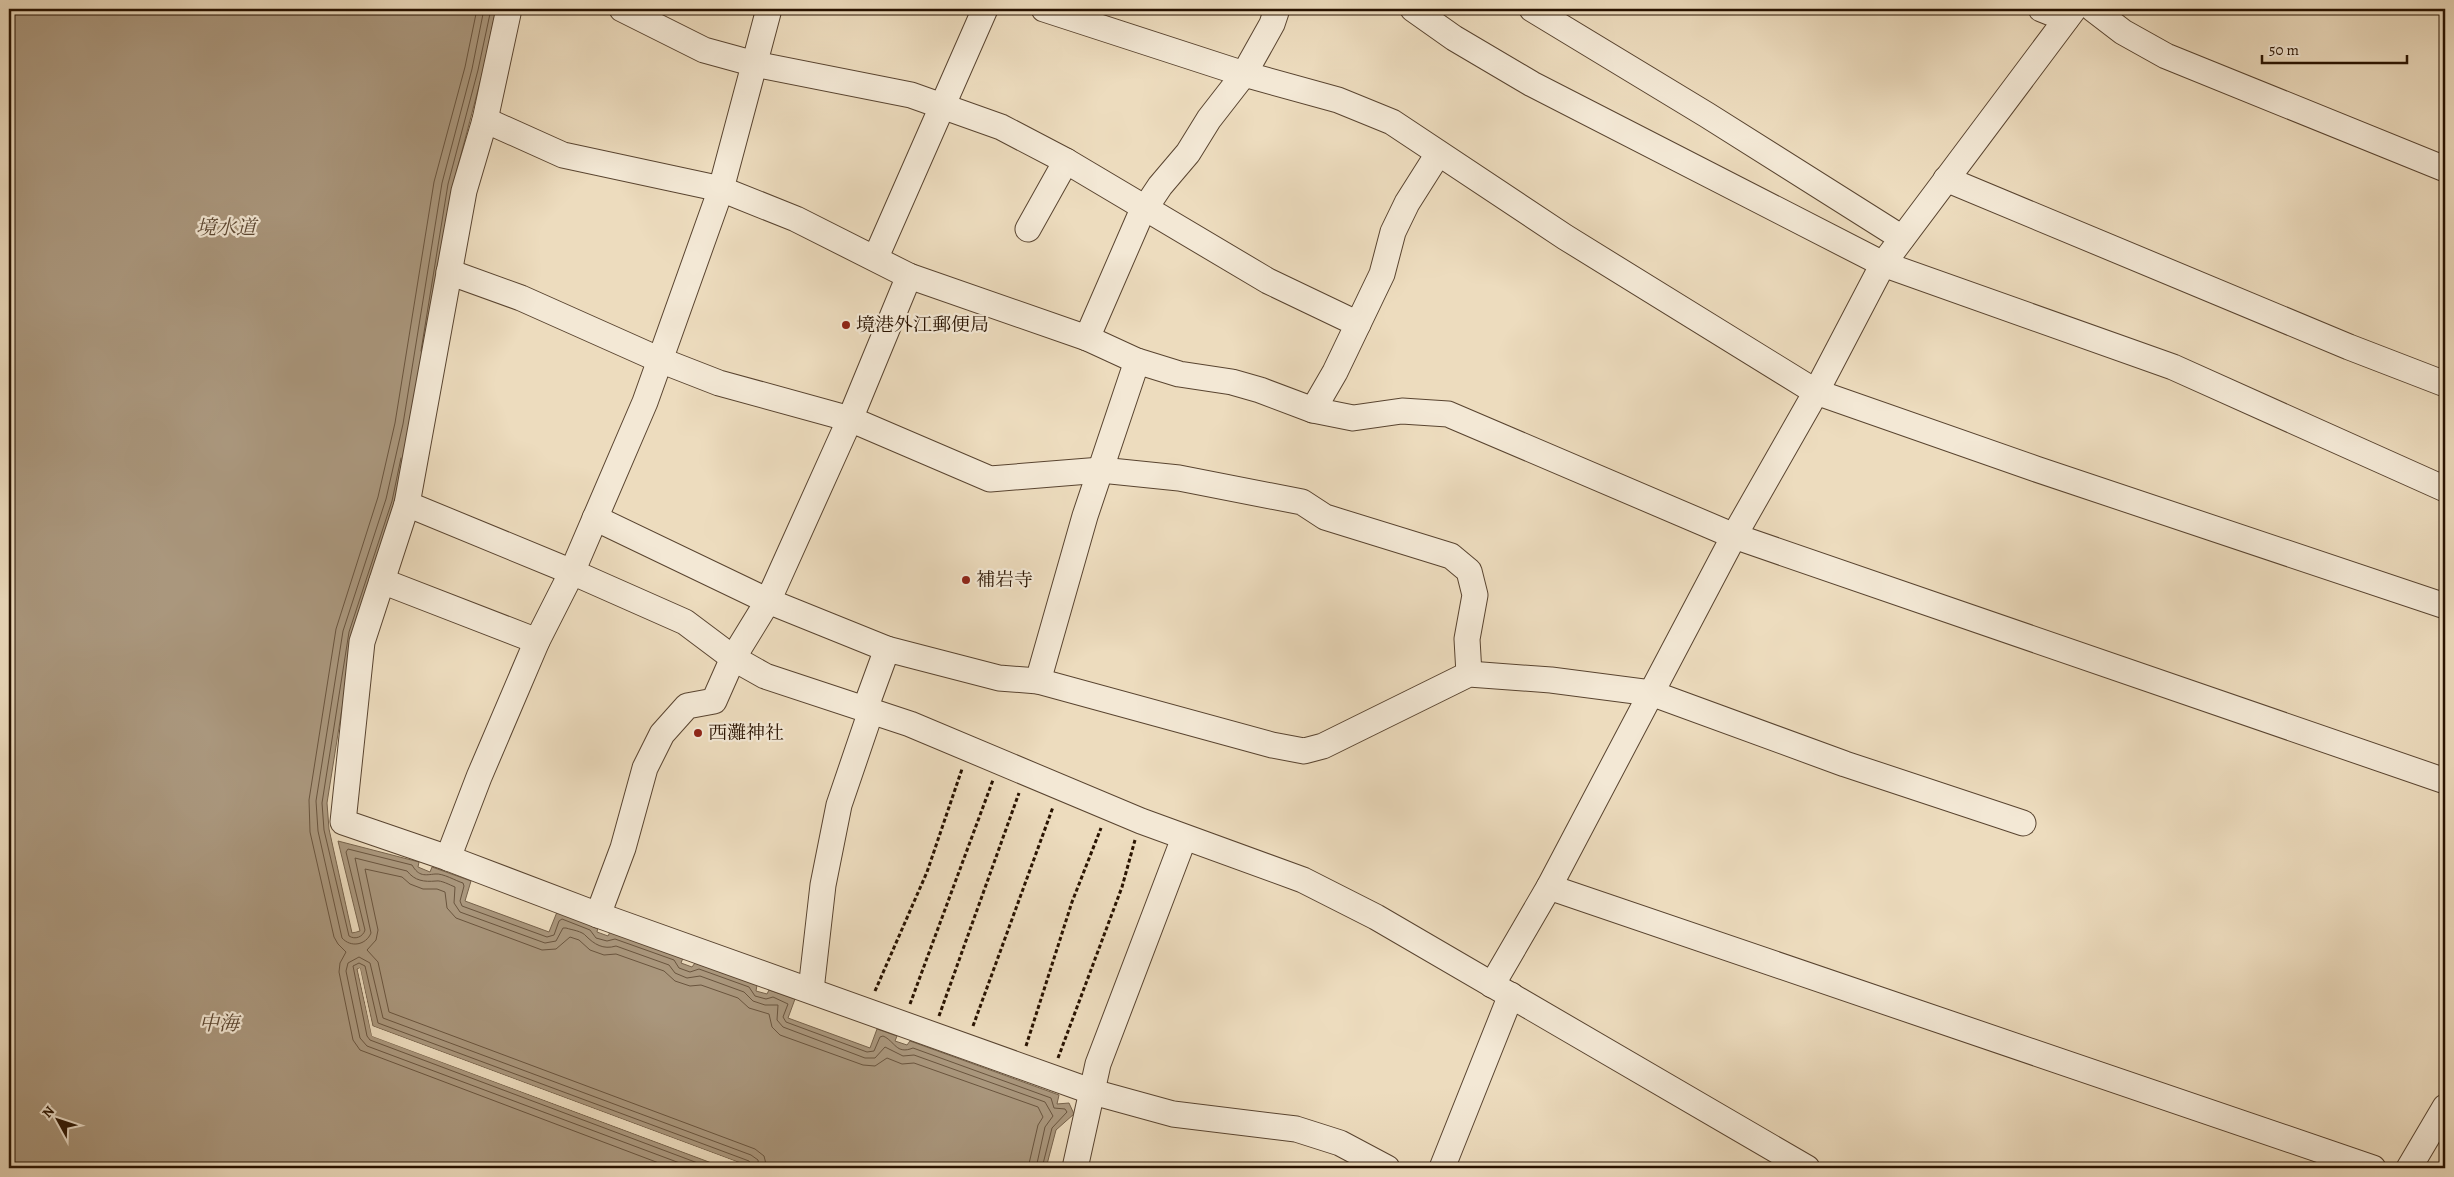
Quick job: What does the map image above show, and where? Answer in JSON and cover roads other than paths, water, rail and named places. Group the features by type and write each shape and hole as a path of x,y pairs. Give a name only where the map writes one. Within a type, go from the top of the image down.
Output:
{"street":[{"path":"509,9 485,120 464,191 407,504 362,642 343,822 448,858 598,915 868,1010 1020,1068 1093,1092 1173,1114 1296,1129 1340,1143 1388,1168"},
{"path":"622,9 704,50 755,64 911,95 1001,127 1066,161 1146,207 1268,281 1358,324"},
{"path":"448,858 479,777 537,641 572,572 645,402 721,189 769,9"},
{"path":"876,257 985,9"},
{"path":"1044,9 1244,74 1338,100 1392,122 1565,237 1816,392 2036,469 2445,606"},
{"path":"1087,338 1146,207 1160,186 1188,153 1209,119 1244,74 1272,24 1277,9"},
{"path":"1413,9 1454,38 1532,84 1610,122 1883,264 2173,367 2445,489"},
{"path":"1532,9 1707,115 1902,238"},
{"path":"1442,1168 1501,990 1549,887 1734,536 1816,392 1883,264 2070,14 2041,9"},
{"path":"2093,9 2123,32 2166,56 2445,169"},
{"path":"485,120 562,156 721,189 796,219 876,257 909,276 1087,338 1137,361 1179,374 1232,382 1260,390 1313,410 1353,418 1402,411 1448,414 1734,536 2445,781"},
{"path":"1313,410 1336,372 1382,274 1397,225 1419,183 1438,154"},
{"path":"1028,229 1066,161"},
{"path":"1946,179 2349,347 2445,384"},
{"path":"449,272 520,298 660,360 719,383 850,419 990,479 1101,470 1179,478 1302,502 1325,517 1451,556 1468,570 1475,595 1467,639 1469,674"},
{"path":"598,915 623,848 645,768 662,734 687,706 714,701 733,658 768,601 850,419 909,276"},
{"path":"1038,681 1101,470 1137,361"},
{"path":"407,504 572,572 685,622 733,658 765,676 910,724 1108,808 1184,838 1303,880 1376,916 1807,1168"},
{"path":"595,518 768,601 887,648 999,678 1038,681 1272,746 1304,750 1323,746 1469,674 1551,680 1651,693 1845,764 2023,823"},
{"path":"382,581 537,641"},
{"path":"811,990 823,885 840,806 887,648"},
{"path":"1075,1168 1098,1064 1184,838"},
{"path":"1549,887 2373,1168"},
{"path":"2409,1168 2445,1107"}],"water":[{"path":"9,9 496,9 483,71 453,185 396,502 354,633 327,803 329,829 352,933 360,931 338,841 419,862 418,867 430,872 432,867 471,881 465,901 549,932 557,912 598,927 597,932 608,936 610,932 683,958 681,963 692,967 695,963 757,985 756,991 767,994 769,990 795,999 788,1018 870,1048 877,1029 897,1036 895,1041 907,1045 910,1041 1059,1095 1057,1104 1069,1103 1074,1114 1056,1130 1046,1168 754,1168 373,1026 360,968 357,969 372,1036 725,1168 9,1168"}],"place":[{"name":"境港外江郵便局","path":"846,325"},
{"name":"補岩寺","path":"966,580"},
{"name":"西灘神社","path":"698,733"}],"water label":[{"name":"境水道","path":"226,227"},
{"name":"中海","path":"219,1023"}]}
